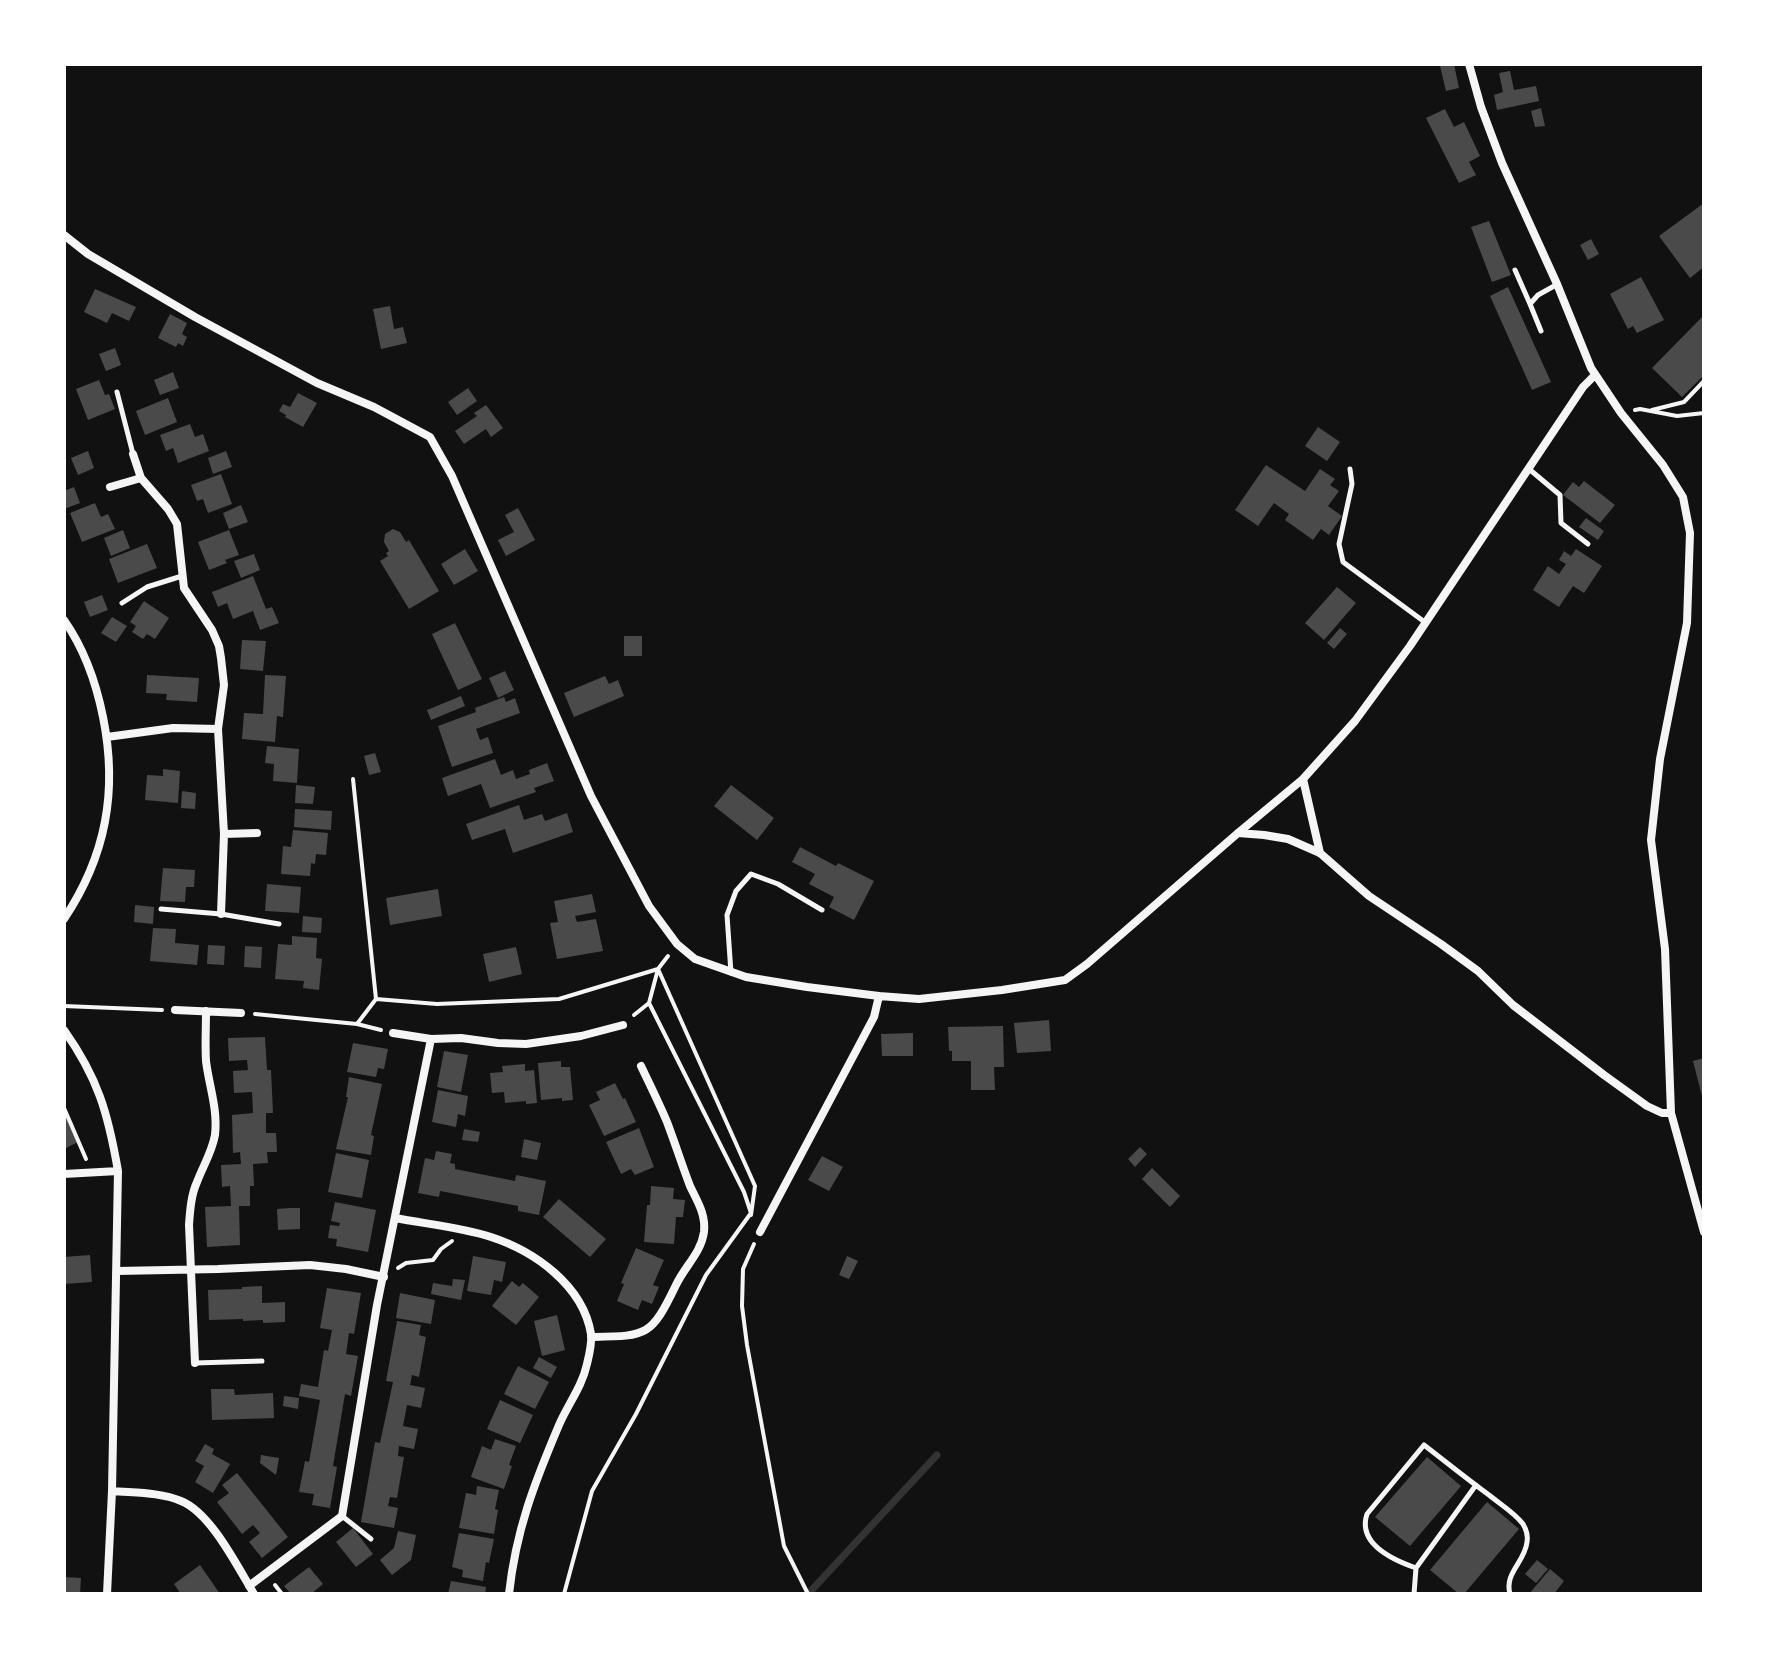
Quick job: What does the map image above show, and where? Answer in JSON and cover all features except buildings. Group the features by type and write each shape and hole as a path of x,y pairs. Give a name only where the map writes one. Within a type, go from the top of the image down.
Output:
{"street":[{"path":"1469,64 1502,163 1595,375 1663,465 1683,497 1690,533 1687,623 1660,759 1651,840 1665,949 1671,1113 1704,1232"},
{"path":"64,235 88,254 195,317 317,383 374,407 430,437 452,476 591,796 649,906 677,944 695,959 731,973 879,996 919,999 1065,980 1303,779 1355,721 1426,623 1583,387 1595,375"},
{"path":"133,454 141,478 177,524 184,588 219,646 224,685 218,729 224,834 221,914"},
{"path":"110,487 141,478"},
{"path":"64,620 81,648 97,691 107,737 110,791 99,844 83,886 64,919"},
{"path":"107,737 173,728 218,729"},
{"path":"1303,779 1320,853"},
{"path":"224,834 257,833"},
{"path":"1238,833 1288,839 1320,853 1369,896 1478,971 1513,1005 1604,1075 1647,1106 1662,1113 1671,1113"},
{"path":"760,1232 874,1017 879,996"},
{"path":"175,1010 241,1013"},
{"path":"195,1363 189,1225 196,1183 214,1137 215,1104 206,1060 206,1011"},
{"path":"393,1033 431,1039 461,1038 526,1044 570,1039 623,1025"},
{"path":"64,1030 101,1095 118,1171 107,1594"},
{"path":"112,1491 166,1497 194,1508 252,1590 342,1516 377,1305 431,1039"},
{"path":"591,1337 636,1335 653,1325 702,1242 704,1216 641,1066"},
{"path":"64,1174 118,1171"},
{"path":"395,1218 468,1231 506,1242 528,1253 559,1277 586,1317 591,1337 587,1364 580,1387 562,1419 524,1514 512,1563 509,1594"},
{"path":"117,1271 310,1265 384,1277"}],"lane":[{"path":"1515,270 1541,331"},
{"path":"1530,304 1538,295 1557,284"},
{"path":"117,392 133,454"},
{"path":"1350,469 1352,484 1339,544 1343,562 1426,623"},
{"path":"1529,469 1560,495 1561,523 1588,544"},
{"path":"122,603 147,587 182,576"},
{"path":"731,973 727,915 736,891 751,874 778,884 822,910"},
{"path":"161,909 221,914 279,924"},
{"path":"195,1363 262,1361"},
{"path":"1416,1568 1392,1558 1374,1544 1363,1525 1367,1514 1424,1445 1525,1525 1527,1546 1509,1577 1510,1594"},
{"path":"1414,1594 1416,1568 1476,1485"},
{"path":"342,1516 371,1539"}],"path":[{"path":"1648,411 1684,402 1704,381"},
{"path":"1621,413 1640,409 1677,416 1704,413"},
{"path":"353,779 376,999"},
{"path":"623,1025 649,1003 658,969"},
{"path":"64,1006 175,1010"},
{"path":"241,1013 357,1024 393,1033"},
{"path":"64,1108 86,1155 88,1173"},
{"path":"384,1277 406,1263 433,1260 441,1249 468,1231"},
{"path":"760,1232 743,1269 742,1306 747,1345 784,1546 807,1593"}],"waterway":[{"path":"808,1594 937,1455"}]}
